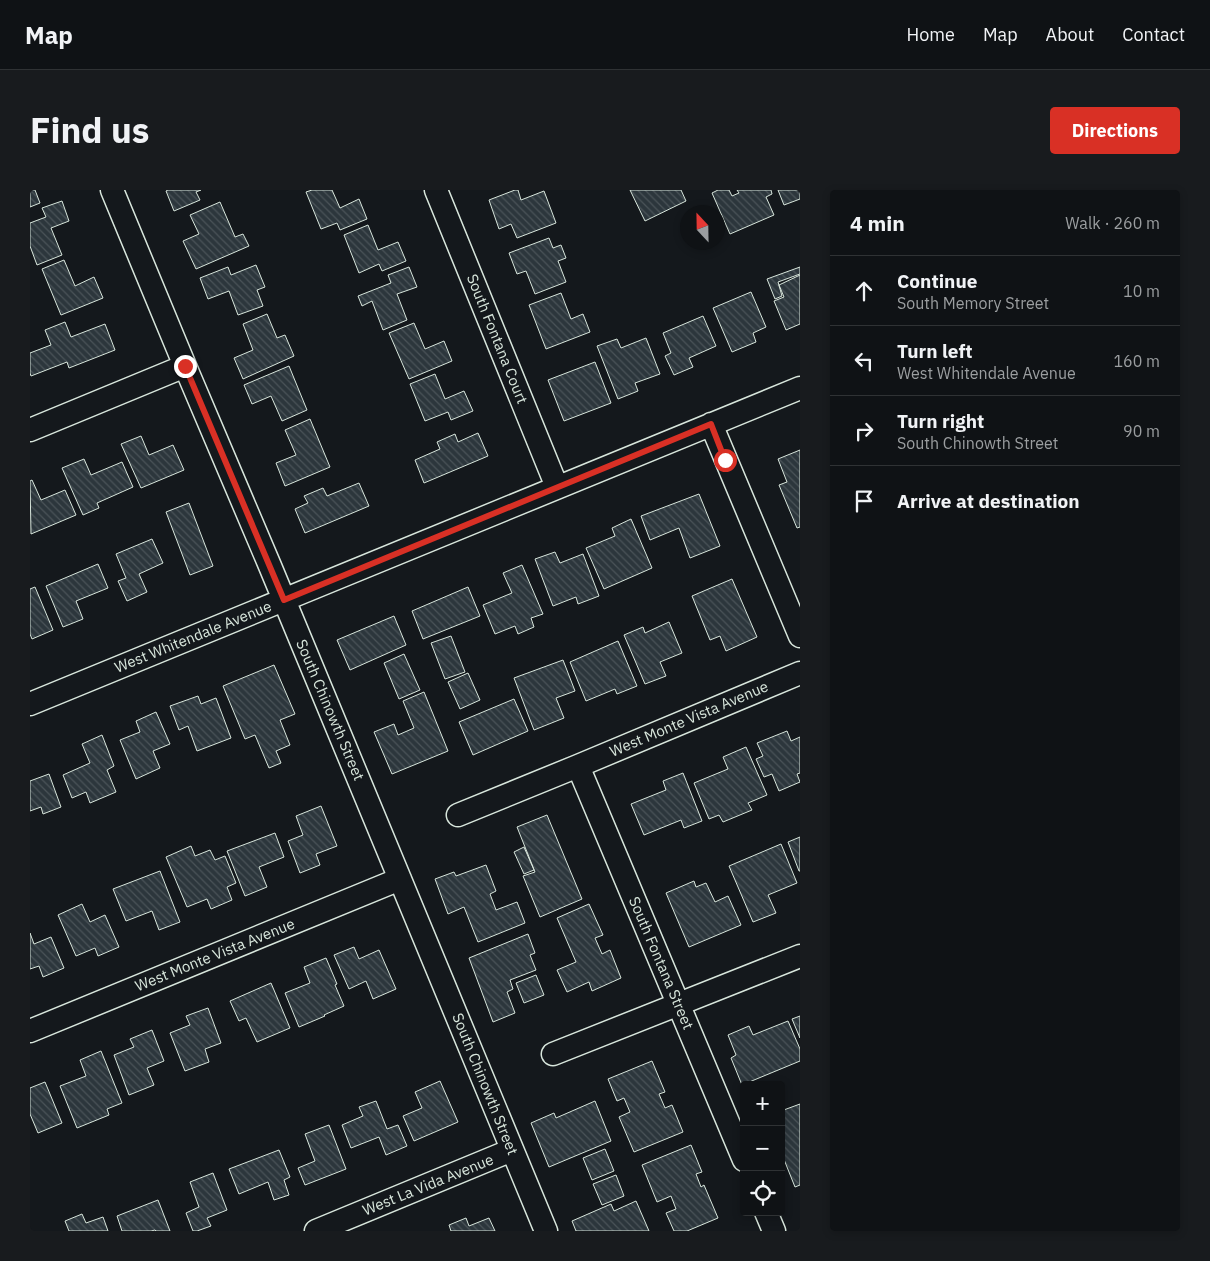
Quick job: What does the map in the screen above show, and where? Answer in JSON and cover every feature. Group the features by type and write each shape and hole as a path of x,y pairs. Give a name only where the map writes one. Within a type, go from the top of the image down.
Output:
{"street":[{"name":"South Chinowth Street","path":"112,190 546,1231"},
{"name":"South Fontana Court","path":"436,190 557,487"},
{"path":"30,430 185,366"},
{"name":"West Whitendale Avenue","path":"30,704 800,388"},
{"path":"711,424 800,636"},
{"name":"West Monte Vista Avenue","path":"458,815 800,672"},
{"name":"South Fontana Street","path":"578,766 740,1150"},
{"name":"West Monte Vista Avenue","path":"30,1031 400,879"},
{"path":"553,1054 800,956"},
{"name":"West La Vida Avenue","path":"316,1231 512,1150"},
{"path":"768,1216 774,1231"}],"building":[{"path":"30,190 35,190 40,203 30,207"},
{"path":"201,190 196,192 200,200 174,211 166,191"},
{"path":"312,190 332,190 340,208 359,199 367,219 340,230 337,223 321,229 306,192"},
{"path":"518,190 521,200 544,191 556,223 517,238 511,224 499,229 489,200"},
{"path":"630,190 681,190 686,201 645,221"},
{"path":"718,190 729,190 732,196 739,193 737,190 771,190 772,194 766,197 774,215 730,234 725,223 725,205 717,205 712,193"},
{"path":"778,190 800,190 800,199 784,205"},
{"path":"62,201 69,221 51,228 62,255 37,265 30,246 30,223 46,217 42,208"},
{"path":"220,202 235,237 243,234 249,246 196,269 183,241 199,234 190,215"},
{"path":"368,225 378,250 398,242 406,261 382,271 379,264 359,273 344,235"},
{"path":"549,238 553,248 561,245 566,258 558,261 566,282 535,294 526,271 517,274 509,253"},
{"path":"64,260 75,286 94,277 103,298 61,315 42,269"},
{"path":"256,265 265,287 257,290 263,306 238,315 229,291 208,299 200,278 228,267 231,275"},
{"path":"409,267 417,287 397,294 407,320 383,330 372,301 362,306 358,296 391,283 388,275"},
{"path":"800,267 800,274 778,282 782,296 775,299 767,279"},
{"path":"800,275 800,324 786,330 774,301 784,297 779,285"},
{"path":"751,292 766,327 753,333 756,342 732,352 713,308"},
{"path":"561,293 571,319 583,314 590,332 546,349 529,305"},
{"path":"267,314 277,338 285,335 294,356 243,379 234,358 253,350 243,324"},
{"path":"703,316 716,346 689,358 693,367 674,375 665,356 671,353 663,333"},
{"path":"65,322 71,337 105,324 115,350 69,368 67,362 31,376 30,353 51,345 45,330"},
{"path":"414,323 425,349 444,341 452,361 409,379 389,333"},
{"path":"646,338 660,374 635,383 638,391 618,399 597,346 617,339 621,348"},
{"path":"595,362 611,403 564,421 548,380"},
{"path":"289,366 307,410 282,421 271,396 252,404 244,385"},
{"path":"435,374 445,399 464,391 473,411 451,420 448,412 425,421 410,384"},
{"path":"310,419 330,467 285,486 276,463 296,455 285,430"},
{"path":"478,433 488,456 424,483 415,460 440,449 437,442 455,434 458,442"},
{"path":"141,436 149,455 173,445 184,470 141,488 121,444"},
{"path":"800,450 800,527 797,528 779,485 787,482 778,459"},
{"path":"84,459 91,475 122,462 133,487 97,503 99,508 83,515 62,468"},
{"path":"32,480 41,500 65,490 76,515 31,534 30,481"},
{"path":"359,483 369,506 305,533 295,509 308,503 304,496 323,488 327,496"},
{"path":"699,494 720,546 690,558 679,528 650,540 641,516"},
{"path":"189,503 213,566 190,575 166,512"},
{"path":"631,519 652,568 604,589 586,548 615,536 612,528"},
{"path":"152,539 163,563 139,574 147,592 127,601 118,581 126,578 116,554"},
{"path":"555,552 560,563 583,554 599,596 578,604 576,597 553,606 535,559"},
{"path":"98,564 108,588 76,601 83,619 63,627 46,586"},
{"path":"522,565 543,614 531,618 534,627 518,634 515,626 495,634 483,605 512,593 503,573"},
{"path":"732,579 757,637 726,651 720,636 710,640 692,596"},
{"path":"35,587 53,630 32,639 30,634 30,589"},
{"path":"468,587 480,616 423,639 412,611"},
{"path":"394,616 406,645 350,670 337,640"},
{"path":"669,622 682,653 660,662 666,676 645,684 624,635 643,627 645,633"},
{"path":"451,636 465,672 445,679 431,643"},
{"path":"618,641 637,686 617,694 615,689 586,701 570,662"},
{"path":"404,654 420,690 399,699 384,663"},
{"path":"563,660 575,691 556,698 564,718 534,730 514,678"},
{"path":"274,665 295,714 280,720 290,745 276,751 281,763 269,768 255,735 245,739 223,686"},
{"path":"468,673 480,700 460,709 448,682"},
{"path":"424,692 448,751 392,774 374,732 394,724 398,735 414,728 403,701"},
{"path":"198,696 201,704 216,698 231,738 197,751 188,726 179,730 170,706"},
{"path":"514,699 528,731 473,755 459,722"},
{"path":"156,712 170,744 153,751 160,768 136,779 120,740 140,732 136,721"},
{"path":"787,731 791,741 800,737 800,773 797,774 800,782 779,791 772,774 764,777 756,759 763,756 757,743"},
{"path":"102,735 114,766 107,770 116,792 90,803 86,792 72,798 63,775 90,763 82,744"},
{"path":"746,747 767,795 748,803 752,810 723,822 719,815 709,819 694,783 728,769 723,757"},
{"path":"683,773 702,821 684,828 681,820 644,835 631,804 666,790 663,781"},
{"path":"49,774 61,807 43,814 41,807 30,811 30,781"},
{"path":"321,806 337,846 316,854 320,865 300,873 288,841 303,835 296,816"},
{"path":"547,815 582,899 540,917 523,876 535,872 517,827"},
{"path":"275,833 284,857 259,867 267,887 245,896 227,851"},
{"path":"800,837 800,871 799,871 788,842"},
{"path":"781,844 797,883 768,895 776,913 753,922 729,866"},
{"path":"191,846 195,856 210,850 215,860 225,856 236,883 227,887 232,900 211,909 207,899 187,907 166,857"},
{"path":"524,847 534,870 524,874 514,852"},
{"path":"486,865 496,891 490,894 496,910 517,902 525,923 478,942 464,907 448,914 435,879 454,872 456,876"},
{"path":"160,871 180,922 159,930 152,911 126,921 113,889"},
{"path":"694,881 696,887 706,883 715,902 728,896 741,925 689,947 666,893"},
{"path":"82,904 90,922 105,915 119,947 98,956 95,948 76,956 58,915"},
{"path":"589,904 603,935 595,938 602,954 610,950 621,978 592,991 589,982 567,992 557,970 576,962 557,918"},
{"path":"30,933 34,944 51,937 64,968 43,977 39,966 30,969"},
{"path":"528,934 535,953 530,955 536,970 510,980 513,989 507,992 515,1013 493,1022 469,958"},
{"path":"354,947 359,959 379,950 396,989 373,999 366,981 349,989 334,955"},
{"path":"326,958 344,1006 299,1027 285,993 310,983 304,967"},
{"path":"536,975 544,995 524,1003 516,983"},
{"path":"271,983 290,1028 257,1042 246,1018 239,1021 230,1001"},
{"path":"208,1008 221,1043 205,1049 209,1062 185,1071 170,1033 190,1025 186,1016"},
{"path":"800,1016 800,1038 792,1019"},
{"path":"788,1021 800,1049 800,1061 752,1081 740,1081 731,1058 736,1055 728,1035 749,1026 753,1035"},
{"path":"152,1030 164,1061 147,1068 154,1085 129,1095 114,1055 134,1047 130,1039"},
{"path":"101,1051 122,1103 107,1109 109,1115 77,1128 60,1086 86,1076 80,1060"},
{"path":"652,1061 665,1092 659,1094 665,1108 672,1105 683,1132 634,1152 619,1117 630,1112 624,1098 617,1101 608,1079"},
{"path":"440,1081 458,1122 414,1141 403,1116 422,1108 415,1092"},
{"path":"45,1082 62,1123 38,1133 30,1114 30,1088"},
{"path":"376,1101 387,1129 398,1125 407,1146 386,1155 379,1137 351,1148 342,1125 363,1116 359,1107"},
{"path":"595,1101 611,1141 549,1167 531,1123 554,1113 556,1118"},
{"path":"800,1104 800,1185 795,1187 785,1162 785,1110"},
{"path":"329,1125 346,1169 305,1185 298,1168 315,1161 305,1134"},
{"path":"691,1145 702,1172 696,1174 701,1187 704,1185 718,1218 687,1231 674,1231 666,1213 676,1209 671,1196 657,1202 642,1165"},
{"path":"605,1149 614,1171 592,1180 583,1158"},
{"path":"279,1150 290,1177 284,1180 289,1195 274,1200 268,1182 239,1194 229,1169"},
{"path":"213,1173 227,1210 207,1218 211,1226 193,1231 186,1213 199,1207 190,1182"},
{"path":"616,1175 624,1196 602,1205 593,1184"},
{"path":"158,1200 170,1231 122,1231 117,1216"},
{"path":"636,1201 649,1231 576,1231 572,1221 611,1204 614,1211"},
{"path":"82,1214 86,1223 103,1217 108,1231 69,1231 65,1221"},
{"path":"466,1218 469,1226 489,1218 495,1231 451,1231 449,1225"}],"route":[{"path":"185,366 284,600 711,424 725,460"}]}
